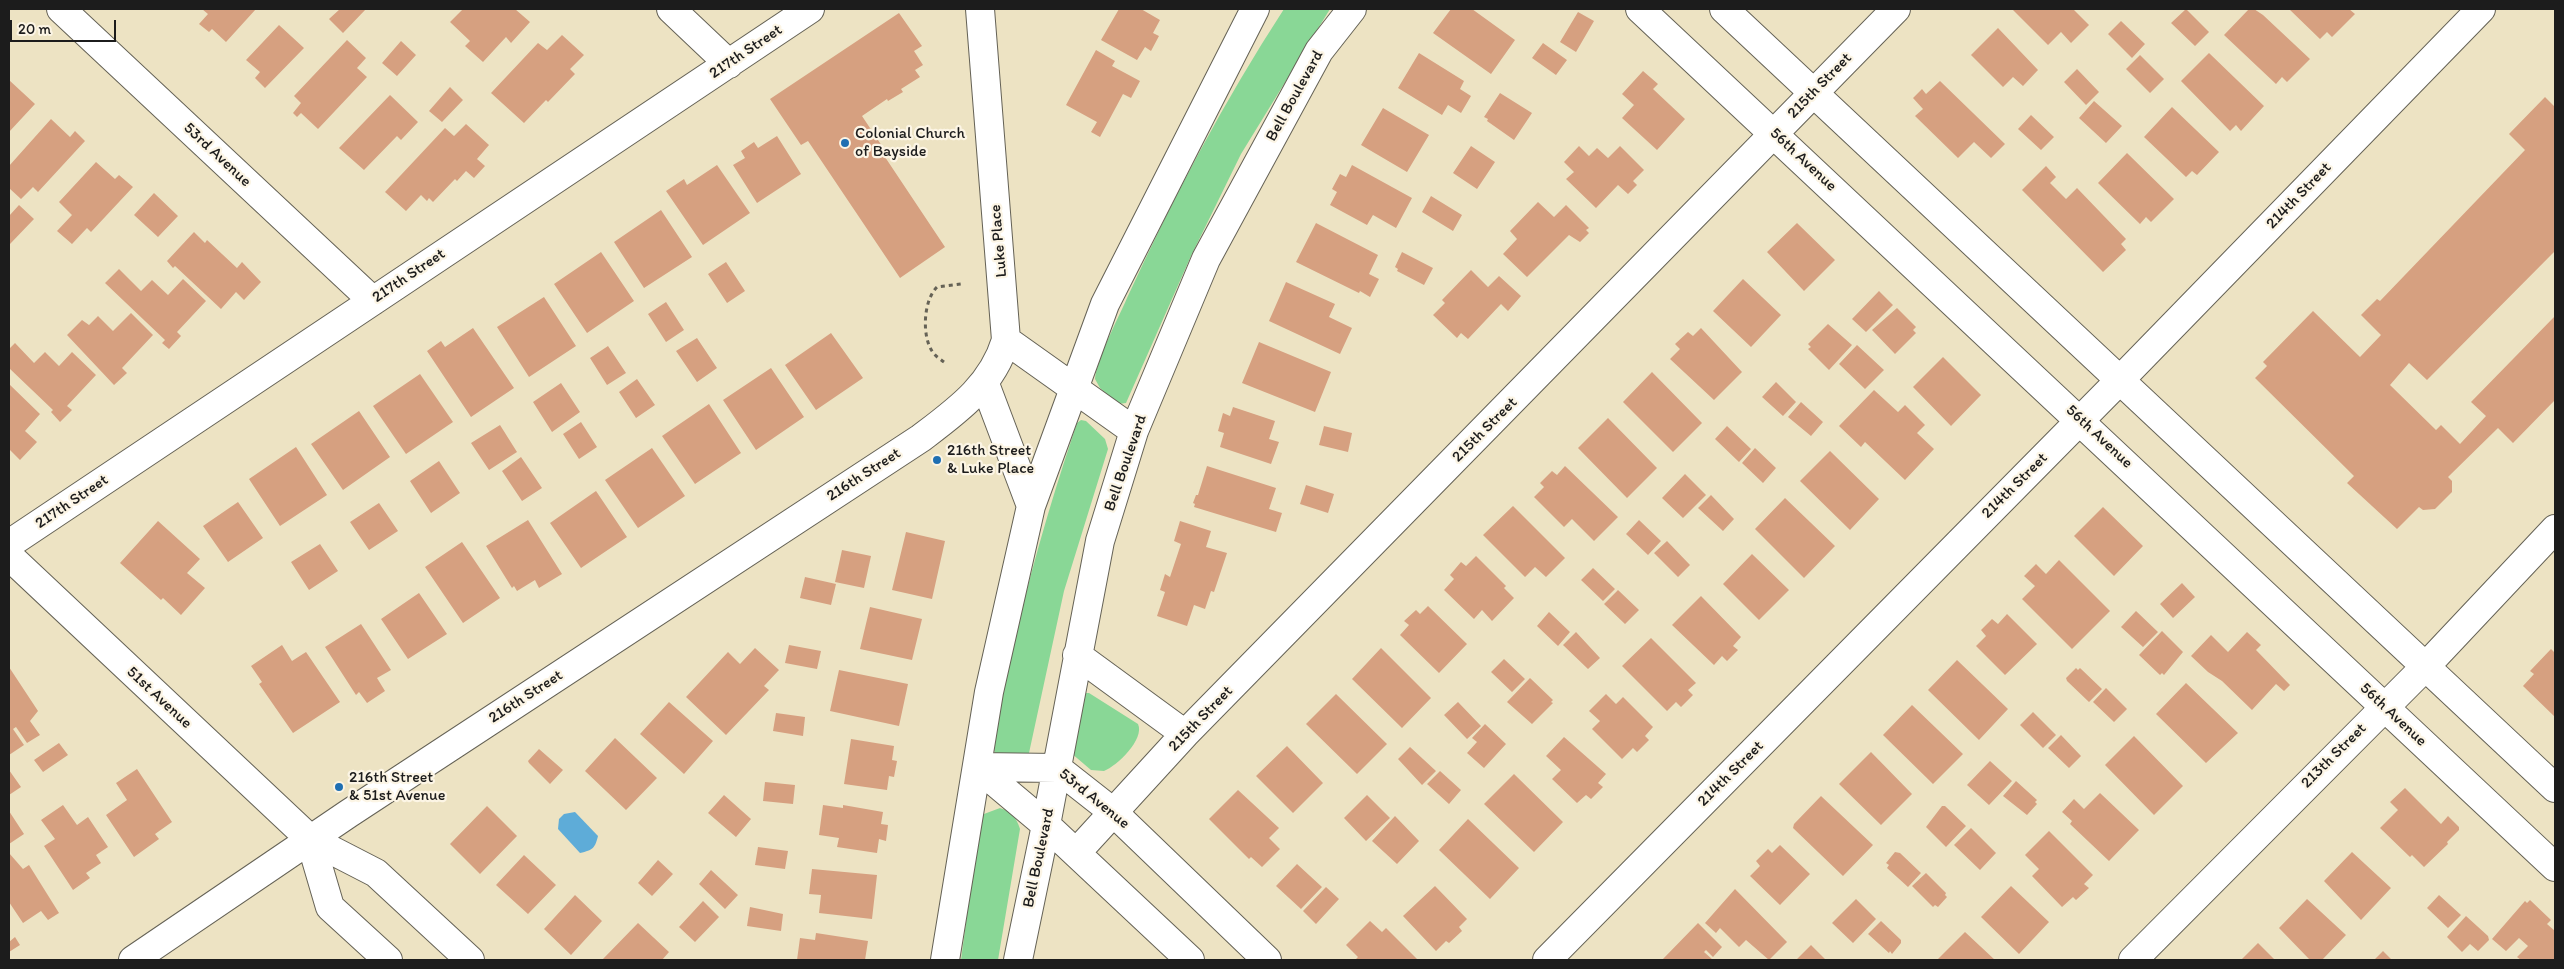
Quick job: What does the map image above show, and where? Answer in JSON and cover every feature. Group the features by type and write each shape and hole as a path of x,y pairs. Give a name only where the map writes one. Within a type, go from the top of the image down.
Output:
{"street":[{"name":"53rd Avenue","path":"61,9 373,301"},
{"path":"671,9 729,64"},
{"name":"217th Street","path":"9,544 810,9"},
{"name":"Luke Place","path":"921,438 967,403 984,384 1001,355 1006,340 980,9"},
{"path":"945,960 989,692 1031,506 1105,304 1255,9"},
{"name":"Bell Boulevard","path":"1018,960 1046,825 1100,541 1134,431 1206,259 1319,50 1352,9"},
{"name":"56th Avenue","path":"1640,9 2555,867"},
{"path":"1724,9 2555,788"},
{"name":"215th Street","path":"1076,853 1185,734 1896,9"},
{"name":"214th Street","path":"1547,960 2119,381 2481,9"},
{"path":"1006,340 1134,431"},
{"path":"984,384 1031,506"},
{"name":"216th Street","path":"133,960 310,839 921,438"},
{"name":"213th Street","path":"2133,960 2426,666 2555,530"},
{"name":"51st Avenue","path":"9,556 310,839 376,873 470,960"},
{"path":"1078,654 1185,734"},
{"name":"53rd Avenue","path":"977,767 1057,768 1113,812 1267,960"},
{"path":"977,767 1046,825 1190,960"},
{"path":"310,839 330,907 388,960"}],"path":[{"path":"944,362 933,353 927,336 926,320 930,301 937,287 961,284"}],"green space":[{"path":"1284,9 1330,9 1241,154 1191,256 1126,403 1118,404 1100,388 1095,379 1113,327 1200,150"},
{"path":"1081,420 1086,421 1105,439 1108,449 1064,591 1029,753 1024,756 996,756 993,735 997,710 1023,604 1056,487 1077,423"},
{"path":"1082,693 1089,693 1138,724 1139,730 1134,744 1116,764 1104,771 1091,770 1064,747"},
{"path":"1000,808 1008,811 1013,816 1020,829 998,960 961,960 979,824 984,814"}],"water":[{"path":"575,812 598,836 593,848 580,853 558,829 559,819 564,814"}],"building":[{"path":"202,9 256,9 226,42 212,29 209,32 199,24 208,14"},
{"path":"340,9 366,9 343,33 329,19"},
{"path":"463,9 515,9 530,22 511,43 506,37 483,62 465,46 470,41 450,22"},
{"path":"1119,9 1141,9 1160,20 1153,33 1159,36 1151,51 1145,47 1137,60 1101,40"},
{"path":"1451,9 1472,9 1515,40 1491,74 1433,33"},
{"path":"2012,9 2073,9 2089,25 2071,43 2061,32 2048,45"},
{"path":"2186,9 2209,32 2195,46 2171,23"},
{"path":"2249,9 2254,9 2263,15 2310,59 2287,82 2282,77 2276,84 2224,35"},
{"path":"2289,9 2349,9 2355,14 2332,37 2327,32 2320,39"},
{"path":"1578,12 1594,21 1576,52 1560,42"},
{"name":"Colonial Church of Bayside","path":"899,13 922,46 914,51 923,65 915,70 920,77 901,89 903,92 888,101 887,99 862,116 882,146 879,148 945,247 900,278 808,141 801,145 770,99"},
{"path":"2121,21 2145,44 2132,58 2108,34"},
{"path":"279,25 304,48 265,88 255,78 260,72 246,60"},
{"path":"1998,28 2038,70 2023,86 2013,77 2003,87 1971,55"},
{"path":"562,35 584,55 570,69 575,74 524,123 491,93 538,43 547,50"},
{"path":"347,40 366,58 357,68 367,77 318,129 301,113 297,117 293,113 301,103 294,96"},
{"path":"401,41 416,55 397,76 382,63"},
{"path":"1543,43 1567,60 1556,75 1532,58"},
{"path":"1096,50 1115,61 1112,66 1140,81 1131,98 1123,94 1100,137 1091,132 1097,122 1066,105"},
{"path":"1419,53 1464,81 1460,89 1471,96 1461,113 1448,105 1442,115 1398,88"},
{"path":"2209,53 2264,106 2241,131 2236,125 2230,131 2181,81"},
{"path":"2140,55 2164,79 2150,93 2126,69"},
{"path":"2077,69 2099,92 2086,105 2064,82"},
{"path":"1643,71 1658,84 1653,89 1685,119 1657,150 1622,118 1634,105 1622,94"},
{"path":"9,80 35,104 9,132"},
{"path":"1940,81 2005,144 1991,158 1974,142 1958,158 1915,116 1923,109 1913,98 1922,89 1926,94"},
{"path":"450,87 463,100 442,122 429,111"},
{"path":"1500,93 1532,113 1514,140 1484,117"},
{"path":"390,95 418,122 401,140 397,136 364,170 339,148"},
{"path":"2545,97 2555,107 2555,251 2427,380 2409,363 2390,385 2436,430 2441,425 2460,444 2486,416 2471,402 2555,316 2555,400 2513,443 2498,428 2448,477 2452,481 2452,492 2435,509 2423,510 2419,507 2397,529 2347,483 2354,476 2255,378 2267,366 2263,362 2313,311 2360,357 2381,335 2361,315 2377,299 2380,301 2525,150 2509,134"},
{"path":"2094,101 2122,126 2106,143 2079,118"},
{"path":"2172,107 2219,152 2197,175 2192,171 2186,177 2144,137"},
{"path":"1383,108 1429,135 1407,172 1361,145"},
{"path":"2031,115 2054,137 2041,150 2018,129"},
{"path":"51,119 70,137 75,131 85,141 38,192 33,187 21,199 9,188 9,166"},
{"path":"466,124 489,145 477,159 485,166 474,178 466,171 457,181 455,179 433,202 429,198 427,201 421,195 406,211 385,192 445,128 454,136"},
{"path":"777,136 801,174 757,203 733,165 745,158 741,151 754,142 758,148"},
{"path":"1471,146 1495,162 1477,189 1453,173"},
{"path":"1579,146 1589,156 1597,148 1608,158 1620,146 1644,170 1633,181 1637,185 1628,194 1618,185 1596,208 1566,179 1574,172 1564,162"},
{"path":"2127,153 2174,199 2151,222 2146,217 2140,224 2098,183"},
{"path":"96,162 115,179 119,175 133,187 91,232 87,228 72,244 57,231 72,215 59,202"},
{"path":"717,165 750,213 703,245 666,191 684,179 687,185"},
{"path":"1352,165 1412,198 1396,228 1373,215 1367,225 1330,205 1337,192 1332,189 1340,174 1346,177"},
{"path":"2046,166 2056,177 2050,183 2066,199 2077,188 2126,239 2121,244 2126,250 2103,272 2022,190"},
{"path":"154,193 178,216 158,237 134,215"},
{"path":"1431,196 1462,215 1453,231 1422,212"},
{"path":"1538,202 1554,217 1566,205 1589,228 1586,230 1589,233 1580,242 1569,235 1527,277 1503,254 1517,239 1510,231"},
{"path":"19,205 34,219 10,244 9,216"},
{"path":"661,210 692,257 644,288 614,242"},
{"path":"1316,223 1378,255 1369,274 1379,279 1370,297 1296,262"},
{"path":"1797,223 1835,260 1804,291 1767,252"},
{"path":"194,232 205,243 207,240 237,268 242,262 261,282 244,300 236,292 221,309 175,266 173,268 167,261"},
{"path":"601,252 634,301 587,333 554,284"},
{"path":"1402,252 1433,268 1424,285 1397,271 1398,269 1395,267"},
{"path":"726,262 745,291 727,303 708,274"},
{"path":"119,269 141,291 152,280 168,295 183,279 206,301 177,332 181,336 169,349 162,343 165,340 105,283"},
{"path":"1471,270 1488,287 1499,276 1521,296 1508,311 1501,304 1468,339 1461,333 1457,338 1433,315 1445,303 1442,300"},
{"path":"1743,279 1781,315 1751,347 1713,311"},
{"path":"1286,282 1335,304 1329,317 1352,328 1340,354 1269,321"},
{"path":"1879,291 1893,305 1866,332 1852,319"},
{"path":"544,297 576,346 529,377 497,327"},
{"path":"666,302 684,330 666,342 648,314"},
{"path":"1897,308 1916,327 1913,330 1916,333 1895,354 1872,330"},
{"path":"131,313 153,335 122,368 127,373 114,385 67,335 82,320 89,325 98,316 113,331"},
{"path":"1828,324 1852,345 1829,370 1808,349 1811,347 1808,344"},
{"path":"473,328 514,388 471,417 427,351 441,341 445,347"},
{"path":"1701,328 1742,372 1714,400 1670,359 1680,349 1675,344 1688,332 1693,336"},
{"path":"831,333 863,378 816,410 785,365"},
{"path":"697,338 717,368 697,382 676,351"},
{"path":"1259,342 1331,372 1315,412 1242,383"},
{"path":"15,343 34,363 45,352 59,366 72,352 96,375 67,406 72,410 60,422 51,412 53,410 9,368 9,349"},
{"path":"1857,345 1884,370 1865,389 1839,364"},
{"path":"608,346 626,373 607,385 590,358"},
{"path":"1943,357 1981,395 1951,426 1913,387"},
{"path":"771,368 804,417 756,450 723,400"},
{"path":"1652,372 1702,423 1673,452 1623,402"},
{"path":"420,374 453,422 406,454 373,406"},
{"path":"637,379 655,405 636,418 619,392"},
{"path":"1776,382 1796,402 1783,416 1762,397"},
{"path":"561,383 580,412 552,432 533,402"},
{"path":"9,384 40,414 25,431 37,442 20,460 9,449"},
{"path":"1874,390 1898,412 1905,405 1925,425 1917,433 1934,449 1905,480 1865,442 1861,447 1839,426"},
{"path":"1801,402 1823,422 1811,436 1788,417"},
{"path":"709,404 741,453 695,484 662,436"},
{"path":"1233,407 1275,421 1269,439 1279,442 1271,464 1220,447 1224,433 1218,431 1223,413 1230,416"},
{"path":"359,411 390,457 343,490 311,444"},
{"path":"1608,418 1657,468 1627,498 1578,448"},
{"path":"581,422 597,447 579,459 563,434"},
{"path":"500,425 517,452 489,470 471,443"},
{"path":"1324,426 1352,433 1348,452 1319,445"},
{"path":"1727,426 1751,449 1739,462 1715,439"},
{"path":"296,447 327,495 280,526 249,479"},
{"path":"652,448 685,496 638,528 605,480"},
{"path":"1755,448 1776,468 1763,483 1742,463"},
{"path":"1830,451 1879,499 1850,530 1800,481"},
{"path":"521,457 542,488 522,501 502,471"},
{"path":"439,461 460,493 431,513 410,481"},
{"path":"1207,466 1276,488 1269,509 1282,513 1276,532 1194,507 1195,504 1193,503 1196,495 1198,495"},
{"path":"1565,466 1618,517 1594,541 1572,519 1564,527 1534,497 1544,487 1540,483 1552,471 1557,475"},
{"path":"1685,474 1706,495 1683,518 1662,498"},
{"path":"1306,485 1334,494 1328,513 1300,504"},
{"path":"596,491 627,537 581,568 550,523"},
{"path":"1711,495 1734,519 1723,531 1698,508"},
{"path":"1785,498 1835,546 1804,578 1755,529"},
{"path":"238,502 263,538 228,562 203,526"},
{"path":"379,503 398,531 369,550 350,522"},
{"path":"1513,506 1565,558 1546,577 1535,567 1525,577 1483,535"},
{"path":"2103,507 2143,546 2114,576 2074,536"},
{"path":"528,520 562,574 539,588 535,580 517,591 514,586 512,588 486,546"},
{"path":"1639,520 1661,541 1648,555 1626,534"},
{"path":"158,521 200,559 187,573 205,588 181,615 163,598 161,600 120,563"},
{"path":"1180,521 1211,531 1206,547 1227,553 1214,592 1211,591 1205,609 1194,605 1187,626 1157,616 1165,592 1160,590 1165,574 1170,577 1181,544 1174,541"},
{"path":"906,532 945,541 932,599 892,590"},
{"path":"1667,541 1690,565 1678,577 1654,553"},
{"path":"462,542 500,598 463,623 425,567"},
{"path":"320,544 338,571 309,590 291,562"},
{"path":"842,550 871,556 864,588 835,582"},
{"path":"1752,554 1789,590 1759,620 1723,584"},
{"path":"1476,556 1506,586 1504,588 1514,598 1492,621 1482,610 1474,619 1444,590 1454,579 1450,575 1461,562 1466,566"},
{"path":"2059,560 2110,611 2072,649 2022,599 2035,586 2024,576 2036,564 2046,574"},
{"path":"1593,568 1615,589 1603,601 1581,580"},
{"path":"805,577 836,584 831,605 800,598"},
{"path":"2182,583 2195,597 2173,618 2160,604"},
{"path":"1618,590 1639,610 1625,624 1604,604"},
{"path":"419,593 447,634 408,659 381,619"},
{"path":"1701,596 1741,637 1733,646 1738,650 1727,661 1722,656 1714,665 1672,625"},
{"path":"1428,606 1467,644 1439,673 1400,635 1409,625 1404,621 1416,610 1420,614"},
{"path":"870,607 922,619 912,660 860,649"},
{"path":"2136,611 2158,632 2143,647 2121,627"},
{"path":"1549,612 1570,632 1558,646 1537,626"},
{"path":"2007,614 2037,644 2005,675 1976,646 1986,636 1981,630 1992,619 1998,624"},
{"path":"361,624 391,670 377,678 385,691 367,703 359,692 356,695 325,647"},
{"path":"2162,631 2183,652 2164,675 2162,673 2160,675 2139,655"},
{"path":"1576,632 1600,658 1588,669 1563,645"},
{"path":"2247,632 2261,645 2256,650 2290,685 2284,691 2276,684 2252,710 2222,681 2208,672 2191,656 2211,635 2228,652"},
{"path":"1651,638 1696,683 1688,690 1693,695 1681,707 1676,702 1667,711 1622,666"},
{"path":"282,645 292,661 306,652 340,702 293,733 259,684 262,682 251,666"},
{"path":"789,645 821,651 817,669 785,663"},
{"path":"755,648 779,670 764,686 769,690 726,735 686,697 728,652 740,664"},
{"path":"1381,648 1431,698 1402,728 1352,679"},
{"path":"2551,649 2555,653 2555,717 2523,686 2534,674 2530,671"},
{"path":"1504,659 1525,679 1512,692 1491,672"},
{"path":"1957,660 2008,709 1979,740 1928,690"},
{"path":"9,667 38,711 30,721 40,735 27,743 16,727 13,729 24,745 9,755"},
{"path":"2076,668 2078,670 2080,668 2102,689 2089,702 2067,681 2066,678"},
{"path":"839,670 908,684 899,726 830,711"},
{"path":"1530,678 1553,700 1551,702 1553,703 1532,724 1507,702"},
{"path":"2186,683 2238,733 2206,763 2156,714"},
{"path":"2106,688 2127,709 2114,722 2093,702"},
{"path":"1336,694 1387,744 1357,774 1306,724"},
{"path":"1606,694 1616,704 1623,697 1653,727 1645,736 1649,740 1637,752 1633,748 1622,759 1592,729 1600,721 1589,711"},
{"path":"669,702 713,741 684,774 640,734"},
{"path":"1458,702 1481,726 1467,739 1444,715"},
{"path":"1912,705 1963,754 1933,784 1883,735"},
{"path":"2033,712 2056,735 2043,748 2020,725"},
{"path":"776,713 805,717 803,736 773,731"},
{"path":"1485,724 1506,744 1484,768 1467,753 1477,742 1472,738"},
{"path":"2061,735 2081,756 2069,768 2048,748"},
{"path":"2134,736 2183,786 2154,815 2105,765"},
{"path":"1564,737 1606,774 1598,783 1603,787 1591,799 1586,795 1577,803 1552,779 1561,770 1546,756"},
{"path":"615,738 657,778 626,810 585,771"},
{"path":"851,739 894,746 892,760 897,761 894,777 889,776 887,790 844,784"},
{"path":"59,743 68,755 43,772 34,760"},
{"path":"1287,746 1323,783 1293,813 1256,776"},
{"path":"1410,747 1436,771 1422,785 1398,759"},
{"path":"539,749 563,770 550,784 528,761"},
{"path":"1871,752 1912,794 1881,825 1839,784"},
{"path":"1990,761 2012,781 1989,805 1967,785"},
{"path":"137,769 172,822 155,834 159,839 134,857 106,815 127,800 116,783"},
{"path":"9,770 21,787 9,795"},
{"path":"1440,771 1461,790 1449,804 1427,784"},
{"path":"1514,774 1563,822 1534,852 1484,804"},
{"path":"2016,781 2037,800 2035,802 2037,804 2027,815 2003,796"},
{"path":"765,782 795,785 793,804 763,801"},
{"path":"2405,788 2441,824 2448,816 2459,827 2459,830 2447,842 2448,844 2424,867 2412,855 2410,857 2380,828 2398,810 2390,802"},
{"path":"1238,790 1279,828 1269,838 1280,849 1262,867 1251,857 1249,859 1209,819"},
{"path":"2100,793 2139,830 2109,861 2070,824 2072,821 2062,812 2074,799 2084,809"},
{"path":"724,795 751,819 736,837 708,813"},
{"path":"1367,795 1390,818 1366,841 1344,818"},
{"path":"1821,796 1873,845 1843,876 1793,828 1794,824"},
{"path":"63,805 77,825 88,817 108,847 96,855 101,863 86,873 90,878 73,890 44,846 55,839 41,820"},
{"path":"823,805 843,808 843,805 883,812 881,824 888,825 886,841 879,839 877,853 837,847 839,838 819,835"},
{"path":"487,806 517,836 480,874 450,844"},
{"path":"1942,806 1945,806 1966,826 1946,847 1926,827"},
{"path":"9,811 24,834 9,844"},
{"path":"1395,816 1419,841 1397,864 1372,841"},
{"path":"1468,819 1519,868 1490,899 1439,850"},
{"path":"1971,828 1996,853 1980,870 1954,845"},
{"path":"2049,831 2093,875 2084,884 2089,888 2076,900 2073,897 2062,907 2032,876 2039,869 2025,855"},
{"path":"1780,845 1810,874 1780,905 1750,876 1760,866 1756,861 1768,849 1772,853"},
{"path":"758,847 788,851 785,869 755,865"},
{"path":"1895,852 1900,853 1921,873 1908,887 1887,868 1889,865 1886,863"},
{"path":"2352,852 2391,888 2361,920 2324,881"},
{"path":"9,853 23,869 29,865 59,913 48,920 41,911 23,923 9,902"},
{"path":"524,855 556,885 528,914 496,885"},
{"path":"658,860 673,874 652,896 638,883"},
{"path":"1297,864 1322,887 1301,909 1276,886"},
{"path":"812,869 877,875 872,919 819,913 821,895 809,894"},
{"path":"711,870 738,895 725,909 699,884"},
{"path":"1926,873 1946,893 1947,897 1938,907 1935,905 1933,907 1912,886"},
{"path":"1435,886 1467,919 1459,927 1462,931 1449,943 1446,941 1436,951 1403,916"},
{"path":"2011,886 2049,922 2019,954 1981,917"},
{"path":"1326,887 1339,899 1316,924 1303,911"},
{"path":"1735,889 1787,942 1769,960 1746,940 1739,947 1720,928 1716,933 1705,923"},
{"path":"575,895 602,921 571,955 544,929"},
{"path":"2439,895 2461,915 2448,928 2427,908"},
{"path":"1856,899 1876,919 1853,943 1832,923"},
{"path":"2307,899 2346,935 2322,960 2310,960 2279,928"},
{"path":"2530,900 2551,920 2547,924 2555,931 2555,960 2521,960 2517,957 2528,946 2519,938 2506,951 2492,939 2525,901 2527,903"},
{"path":"703,901 719,917 695,942 679,927"},
{"path":"750,907 783,914 781,931 747,926"},
{"path":"2466,916 2488,936 2489,940 2478,951 2470,944 2462,952 2447,937"},
{"path":"1370,921 1382,932 1386,928 1418,960 1355,960 1358,957 1346,945"},
{"path":"1881,921 1901,940 1901,943 1892,954 1868,934"},
{"path":"638,923 669,952 662,960 602,960"},
{"path":"1698,923 1722,947 1713,957 1706,950 1704,952 1713,960 1662,960"},
{"path":"1965,932 1995,960 1937,960"},
{"path":"816,933 868,941 865,960 797,960 800,938 815,940"},
{"path":"15,937 20,945 9,952 9,942"},
{"path":"2258,943 2275,960 2241,960"},
{"path":"1811,945 1826,960 1796,960"},
{"path":"2383,951 2392,960 2374,960"}],"place":[{"name":"Colonial Church of Bayside","path":"845,143"},
{"name":"216th Street & Luke Place","path":"937,460"},
{"name":"216th Street & 51st Avenue","path":"339,787"}]}
